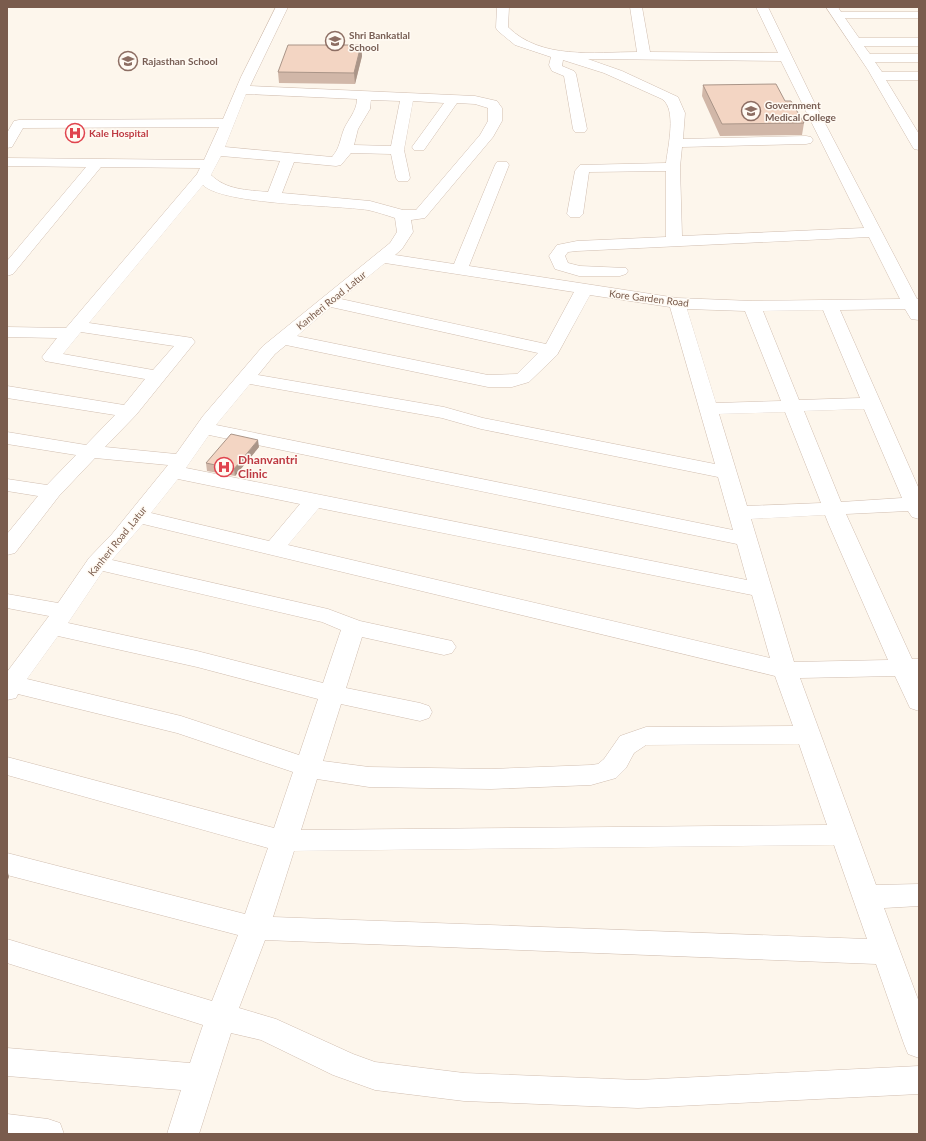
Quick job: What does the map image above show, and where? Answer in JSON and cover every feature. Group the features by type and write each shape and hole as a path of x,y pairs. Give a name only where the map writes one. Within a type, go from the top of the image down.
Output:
{"street":[{"path":"158,376 51,357 209,164 242,90 282,7"},
{"path":"503,7 502,28 516,41 558,55 589,63 667,96 676,106 673,167 674,242"},
{"path":"636,7 644,56"},
{"path":"762,7 785,57 875,232 917,309"},
{"path":"835,11 919,15"},
{"path":"835,11 878,76 919,146"},
{"path":"855,42 919,42"},
{"path":"558,55 785,57"},
{"path":"558,55 555,65 556,68 570,74 571,77 580,129"},
{"path":"866,58 919,58"},
{"path":"878,76 919,76"},
{"path":"209,164 213,186 234,193 370,206 402,215 420,215 486,137 495,121 494,108 492,104 475,100 242,90"},
{"path":"7,162 209,164 289,157 336,162 346,149 350,129 362,109 364,100 363,95"},
{"path":"403,178 396,150 407,97"},
{"path":"419,147 453,99"},
{"path":"7,144 13,124 227,123"},
{"path":"675,143 806,140"},
{"path":"346,149 396,150"},
{"path":"273,197 289,157"},
{"path":"7,271 97,162"},
{"path":"459,271 502,164"},
{"path":"575,214 582,171 585,168 673,167"},
{"name":"Kanheri Road ,Latur","path":"11,682 58,620 97,563 120,539 177,466 204,428 269,350 330,302 396,246 405,232 402,215"},
{"path":"620,271 579,271 561,266 557,256 563,248 577,246 875,232"},
{"name":"Kore Garden Road","path":"382,258 459,271 677,303 752,306 829,305 917,309"},
{"path":"284,339 488,382 512,381 523,378 551,351 584,290"},
{"path":"330,302 551,351"},
{"path":"677,303 784,670 919,1044"},
{"path":"738,513 832,507 917,508 829,305"},
{"path":"752,306 832,507 911,667 919,702"},
{"path":"7,332 73,330 186,342 129,411 52,492 9,543"},
{"path":"246,378 444,413 481,423 727,473"},
{"path":"7,392 129,411"},
{"path":"708,409 871,403"},
{"path":"204,428 746,539"},
{"path":"7,438 177,466 314,501 761,590"},
{"path":"7,484 52,492"},
{"path":"274,548 314,501"},
{"path":"137,516 784,670 911,667"},
{"path":"97,563 328,616 354,627 444,647"},
{"path":"7,601 58,620 197,660 332,694 420,712"},
{"path":"183,1134 221,1017 255,928 282,840 309,768 354,627"},
{"path":"11,682 180,725 309,768 369,777 491,779 592,775 606,771 614,765 628,741 646,736 808,735"},
{"path":"7,766 282,840 844,835"},
{"path":"7,864 255,928 886,952"},
{"path":"866,897 919,895"},
{"path":"7,951 221,1017 265,1028 344,1065 375,1076 464,1087 638,1094 919,1080"},
{"path":"7,1062 202,1078"},
{"path":"7,1129 48,1134"}],"building":[{"path":"288,45 361,45 354,73 278,72"},
{"path":"776,84 785,101 791,101 804,123 722,124 703,85"},
{"path":"231,434 258,440 234,469 206,463"}],"place":[{"name":"Shri Bankatlal School","path":"335,41"},
{"name":"Rajasthan School","path":"128,61"},
{"name":"Government Medical College","path":"751,111"},
{"name":"Kale Hospital","path":"75,133"},
{"name":"Dhanvantri Clinic","path":"224,467"}]}
